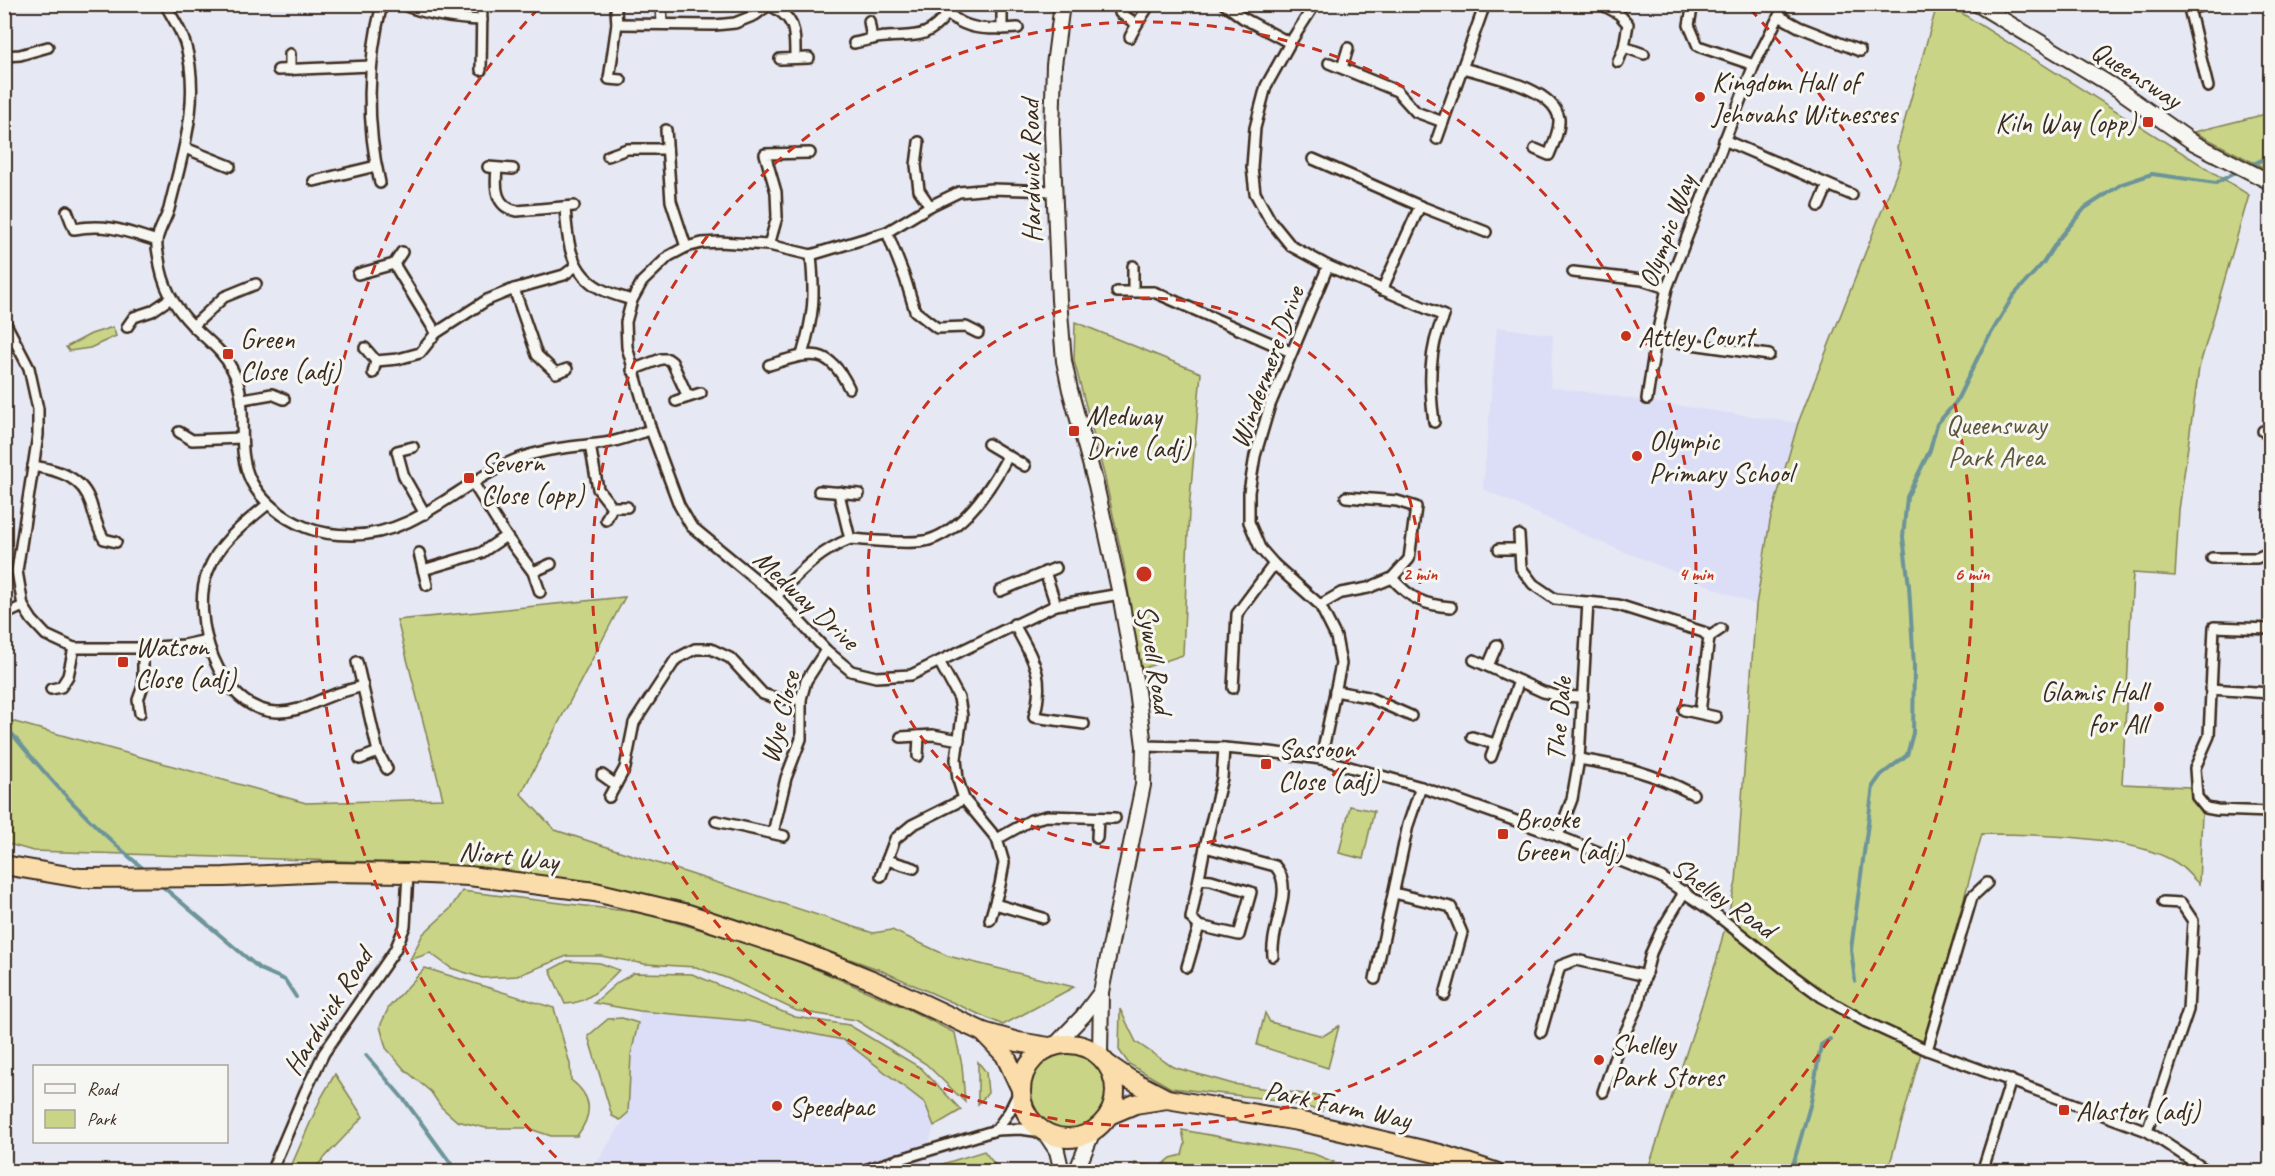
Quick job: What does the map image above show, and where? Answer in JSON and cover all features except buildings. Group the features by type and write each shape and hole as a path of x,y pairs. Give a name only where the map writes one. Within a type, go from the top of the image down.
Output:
{"highway":[{"name":"Niort Way","path":"4,865 80,878 224,877 328,872 408,873 469,876 596,892 688,914 833,964 983,1032 1018,1042 1052,1046"},
{"name":"Niort Way","path":"983,1032 1005,1055 1020,1088"},
{"path":"1074,1044 1083,1046 1103,1060 1113,1076 1114,1103 1109,1115 1093,1131 1082,1137 1057,1138 1033,1124 1025,1112 1020,1088 1023,1074 1038,1054 1052,1046 1074,1044"},
{"name":"Park Farm Way","path":"1103,1060 1129,1079 1167,1099 1298,1121 1440,1154 1495,1172"},
{"name":"Park Farm Way","path":"1109,1115 1135,1104 1167,1099"}],"street":[{"path":"165,4 184,43 191,80 191,113 185,148 168,213 157,241 160,272 171,298 193,326 215,346 233,369 243,399 241,438 243,459 252,482 268,504 292,522 315,532 370,535 385,532 425,514 501,466 526,456 560,448 608,442 651,430"},
{"path":"380,183 372,126 371,66 374,38 382,4"},
{"path":"401,4 426,14 459,20 482,20"},
{"path":"481,70 482,4"},
{"path":"662,4 662,24"},
{"path":"941,4 947,14 963,25 981,30 1018,28"},
{"name":"Hardwick Road","path":"1061,336 1052,132 1054,65 1062,4"},
{"path":"1130,37 1150,4"},
{"path":"1224,4 1243,18 1290,43"},
{"name":"Windermere Drive","path":"1315,4 1266,86 1255,128 1252,167 1255,193 1270,220 1291,246 1328,266 1270,405 1255,456 1249,492 1249,522 1260,548 1274,564 1320,605 1336,637 1341,664 1321,759"},
{"path":"1437,139 1485,4"},
{"path":"1601,4 1619,14 1628,24 1624,47 1618,62"},
{"name":"Olympic Way","path":"1647,399 1667,288 1754,65 1785,4"},
{"path":"2208,87 2188,7 2209,4"},
{"path":"617,24 715,25 735,23 755,15 769,5 783,11 792,21 795,58"},
{"name":"Queensway","path":"1980,5 2116,88 2194,143 2271,182"},
{"path":"1002,9 1002,29"},
{"path":"1692,9 1689,25 1698,46 1754,65"},
{"path":"616,10 617,24 609,79 621,80"},
{"path":"854,43 926,34 936,28 947,14"},
{"path":"1120,14 1137,24"},
{"path":"1779,16 1799,27 1860,51"},
{"path":"869,21 872,39"},
{"path":"4,56 20,55 48,47"},
{"path":"1624,47 1644,54"},
{"path":"1342,68 1348,48"},
{"path":"290,54 290,70"},
{"path":"780,59 809,58"},
{"path":"1329,63 1397,91 1416,112 1443,122"},
{"path":"278,70 371,66"},
{"path":"1463,68 1537,91 1554,106 1559,120 1549,155 1535,150"},
{"path":"666,130 671,201 686,247"},
{"path":"1724,140 1852,195"},
{"path":"919,142 916,165 919,190 930,206"},
{"path":"185,148 230,166"},
{"path":"608,156 627,149 667,149"},
{"path":"769,245 777,216 776,192 765,154 810,153"},
{"path":"1313,159 1486,232"},
{"path":"314,181 376,166"},
{"path":"513,169 492,168 496,194 501,202 510,210 518,211 570,206 566,234 576,266 600,289 632,300"},
{"path":"1819,206 1828,185"},
{"path":"802,355 813,319 815,292 811,255 887,232 930,206 959,192 991,189 1054,191"},
{"path":"1382,290 1420,206"},
{"path":"67,211 74,229 96,225 119,229 157,241"},
{"path":"887,232 915,311 938,328 966,327 978,333"},
{"name":"Medway Drive","path":"811,255 769,245 719,242 686,247 656,266 642,282 632,300 626,322 627,346 632,370 679,505 691,526 776,596 826,650 851,671 876,677 911,675 940,663 1056,605 1120,594"},
{"path":"358,274 394,264 402,252"},
{"path":"394,264 436,333"},
{"path":"376,361 398,359 420,353 436,333 487,300 514,289 564,275 576,266"},
{"path":"1133,266 1133,291"},
{"path":"1328,266 1444,316 1434,345 1431,387 1434,422"},
{"path":"1573,272 1642,280 1667,288"},
{"path":"193,326 224,297 256,284"},
{"path":"514,289 537,355 556,373 567,369"},
{"path":"1117,292 1154,292 1291,352"},
{"path":"126,327 134,317 152,310 171,298"},
{"path":"4,320 29,368 38,409 38,435 17,571 23,606 46,635 75,648 143,648 184,645 207,640"},
{"name":"Sywell Road","path":"1061,336 1070,390 1096,484 1120,594 1144,746 1143,785 1101,992 1103,1060"},
{"path":"1656,339 1769,355"},
{"path":"365,348 376,361"},
{"path":"768,365 802,355 824,357 839,368 849,388"},
{"path":"632,370 668,358 688,397"},
{"path":"373,373 376,361"},
{"path":"676,400 701,393"},
{"path":"243,399 272,394 284,399"},
{"path":"179,432 192,440 241,438"},
{"path":"988,444 1025,466"},
{"path":"590,445 598,489 612,507"},
{"path":"413,447 397,451 404,477 425,514"},
{"path":"776,596 812,559 838,544 850,540 929,540 956,525 976,506 993,483 1008,456"},
{"path":"33,466 53,469 75,480 91,501 99,531 104,539 116,542"},
{"path":"473,483 506,536 533,572 540,592"},
{"path":"819,490 859,494"},
{"path":"840,492 850,540"},
{"path":"1320,605 1341,593 1368,588 1392,578 1409,559 1416,507 1397,501 1346,497"},
{"path":"268,504 219,550 207,571 202,593 207,640 223,678 230,688 256,708 275,712 297,711 332,695 363,686"},
{"path":"612,507 627,507"},
{"path":"606,520 612,507"},
{"path":"1519,535 1521,568 1533,584 1555,599 1618,605 1703,632 1709,637"},
{"path":"423,570 465,560 481,553 506,536"},
{"path":"1498,549 1519,549"},
{"path":"2212,558 2257,558 2271,552"},
{"path":"419,553 427,585"},
{"path":"533,572 550,564"},
{"path":"1233,688 1237,614 1274,564"},
{"path":"1000,591 1056,568"},
{"path":"1044,572 1056,605"},
{"path":"1392,578 1407,595 1430,606 1451,607"},
{"name":"The Dale","path":"1558,836 1572,799 1579,759 1588,602"},
{"path":"4,615 23,606"},
{"path":"1014,624 1033,658 1040,678 1038,704 1034,717 1084,724"},
{"path":"2271,629 2214,627 2209,736 2195,768 2197,797 2206,808 2271,812"},
{"path":"1700,714 1709,637 1721,629"},
{"path":"1488,666 1497,645"},
{"path":"51,689 61,687 68,676 75,648"},
{"path":"140,713 138,700 143,686 143,648"},
{"path":"609,797 625,768 634,723 676,659 695,649 711,649 730,658 763,694 779,699 801,699"},
{"name":"Wye Close","path":"773,832 786,778 801,739 801,699 806,681 826,650"},
{"path":"1474,660 1543,692 1558,696 1583,697"},
{"path":"357,662 378,752 387,769"},
{"path":"940,663 959,698 962,716 956,759 958,780 964,798 997,840 1004,863 990,920"},
{"path":"1491,757 1519,681"},
{"path":"2210,689 2271,693"},
{"path":"1335,691 1368,697 1411,716"},
{"path":"1684,711 1716,717"},
{"path":"901,737 933,735 959,740"},
{"path":"918,756 919,736"},
{"path":"1472,737 1495,744"},
{"name":"Shelley Road","path":"1144,746 1224,748 1321,759 1421,787 1558,836 1661,877 1685,891 1822,997 1866,1022 1927,1050 2147,1131 2209,1172"},
{"path":"1199,879 1211,880 1251,892 1239,935 1199,926 1191,918 1200,867 1222,777 1224,748"},
{"path":"360,759 378,752"},
{"path":"1579,759 1628,767 1668,780 1693,794"},
{"path":"602,775 616,785"},
{"path":"1375,979 1408,825 1421,787"},
{"path":"881,876 895,839 912,825 964,798"},
{"path":"997,840 1031,820 1047,816 1115,818"},
{"path":"1097,838 1098,818"},
{"path":"716,821 784,836"},
{"path":"1205,847 1275,866 1282,874 1285,886 1272,944 1273,956"},
{"path":"887,860 914,868"},
{"name":"Hardwick Road","path":"271,1172 324,1053 395,950 405,926 408,873"},
{"path":"1927,1050 1972,897 1987,883"},
{"path":"1603,1092 1618,1048 1638,1005 1651,953 1661,931 1685,891"},
{"path":"1394,893 1451,907 1462,933 1445,995"},
{"path":"2147,1131 2188,1010 2193,921 2181,903 2163,902"},
{"path":"995,904 1043,918"},
{"path":"1187,967 1199,926"},
{"path":"1541,1032 1560,966 1576,960 1646,976"},
{"name":"Sywell Road","path":"1052,1046 1083,1016 1101,992"},
{"path":"1982,1172 2012,1080"},
{"path":"996,1130 1009,1112 1020,1088"},
{"path":"858,1172 996,1130 1020,1129 1044,1132 1057,1151 1062,1172"},
{"path":"1076,1172 1093,1131"},
{"path":"899,1160 903,1172"}],"shaded area":[{"name":"Olympic Primary School","path":"1497,327 1553,335 1550,387 1798,423 1770,521 1756,605 1593,539 1483,489"},
{"path":"640,1011 748,1021 843,1040 925,1103 934,1126 920,1171 591,1172 628,1113 631,1055"},
{"path":"1334,1162 1359,1171 1321,1172"}],"green space":[{"name":"Queensway Park Area","path":"1937,5 1949,5 2249,195 2199,368 2179,510 2175,576 2133,573 2122,784 2189,787 2202,814 2199,884 2175,862 2157,853 2135,847 2082,838 1982,834 1888,1171 1647,1172 1717,959 1736,882 1756,605 1770,521 1798,423 1901,162 1897,148"},
{"path":"2270,113 2270,171 2194,132"},
{"path":"1075,322 1201,373 1189,510 1183,655 1141,669 1124,565 1104,474 1074,361"},
{"path":"113,327 116,336 90,348 69,351 66,347 91,334"},
{"path":"625,597 521,794 555,830 873,933 892,930 948,956 1074,987 1003,1025 878,969 746,922 614,887 478,867 33,851 5,843 4,719 306,803 443,799 397,620"},
{"path":"1350,806 1374,811 1363,859 1339,853"},
{"path":"462,891 643,913 772,950 910,1010 955,1033 962,1065 965,1102 926,1064 856,1020 797,1011 729,979 696,967 645,964 601,956 567,956 517,976 482,978 451,968 430,953 410,960 423,934 450,909"},
{"path":"567,961 600,963 619,970 588,997 565,1004 550,970"},
{"path":"425,968 554,1008 570,1064 571,1080 587,1099 588,1113 577,1136 551,1136 527,1128 486,1128 457,1121 441,1107 431,1092 404,1069 386,1048 380,1026 389,1007"},
{"path":"634,973 692,974 795,1017 849,1025 921,1068 961,1110 934,1126 925,1103 843,1040 748,1021 640,1011 594,1003 618,982"},
{"path":"1120,1009 1136,1042 1173,1067 1233,1084 1325,1097 1322,1111 1278,1100 1171,1088 1129,1064 1119,1050"},
{"path":"1265,1013 1270,1022 1323,1036 1339,1026 1328,1068 1257,1045"},
{"path":"622,1018 638,1023 631,1055 628,1113 620,1120 612,1116 588,1036 608,1019"},
{"path":"1068,1051 1084,1054 1097,1063 1106,1076 1109,1092 1106,1108 1097,1121 1084,1130 1068,1133 1052,1130 1039,1121 1030,1108 1027,1092 1030,1076 1039,1063 1052,1054"},
{"path":"978,1062 986,1072 988,1093 978,1104"},
{"path":"335,1074 363,1117 312,1171 289,1171 321,1098"},
{"path":"1182,1130 1314,1154 1334,1162 1321,1172 1134,1171 1135,1163 1160,1167 1171,1158 1182,1155 1185,1144"},
{"path":"984,1151 1000,1171 920,1171"}],"waterway":[{"path":"2247,167 2270,156"},
{"path":"1855,981 1851,949 1873,786 1881,775 1907,755 1913,733 1914,666 1909,586 1903,537 1907,497 1930,450 1937,424 1956,402 1982,349 2013,296 2043,263 2058,240 2085,208 2122,184 2152,174 2216,183 2240,170"},
{"path":"4,732 13,735 76,806 145,870"},
{"path":"162,886 260,969 285,980 296,997"},
{"path":"1791,1172 1811,1102 1821,1045 1830,1039"},
{"path":"366,1055 406,1102 457,1172"}],"place":[{"name":"Kingdom Hall of Jehovahs Witnesses","path":"1700,97"},
{"name":"Kiln Way (opp)","path":"2148,122"},
{"name":"Attley Court","path":"1626,336"},
{"name":"Green Close (adj)","path":"228,354"},
{"name":"Medway Drive (adj)","path":"1074,431"},
{"name":"Olympic Primary School","path":"1637,456"},
{"name":"Severn Close (opp)","path":"469,478"},
{"name":"Watson Close (adj)","path":"123,662"},
{"name":"Glamis Hall for All","path":"2159,707"},
{"name":"Sassoon Close (adj)","path":"1266,764"},
{"name":"Brooke Green (adj)","path":"1503,834"},
{"name":"Shelley Park Stores","path":"1599,1060"},
{"name":"Speedpac","path":"777,1106"},
{"name":"Alastor (adj)","path":"2064,1110"}]}
